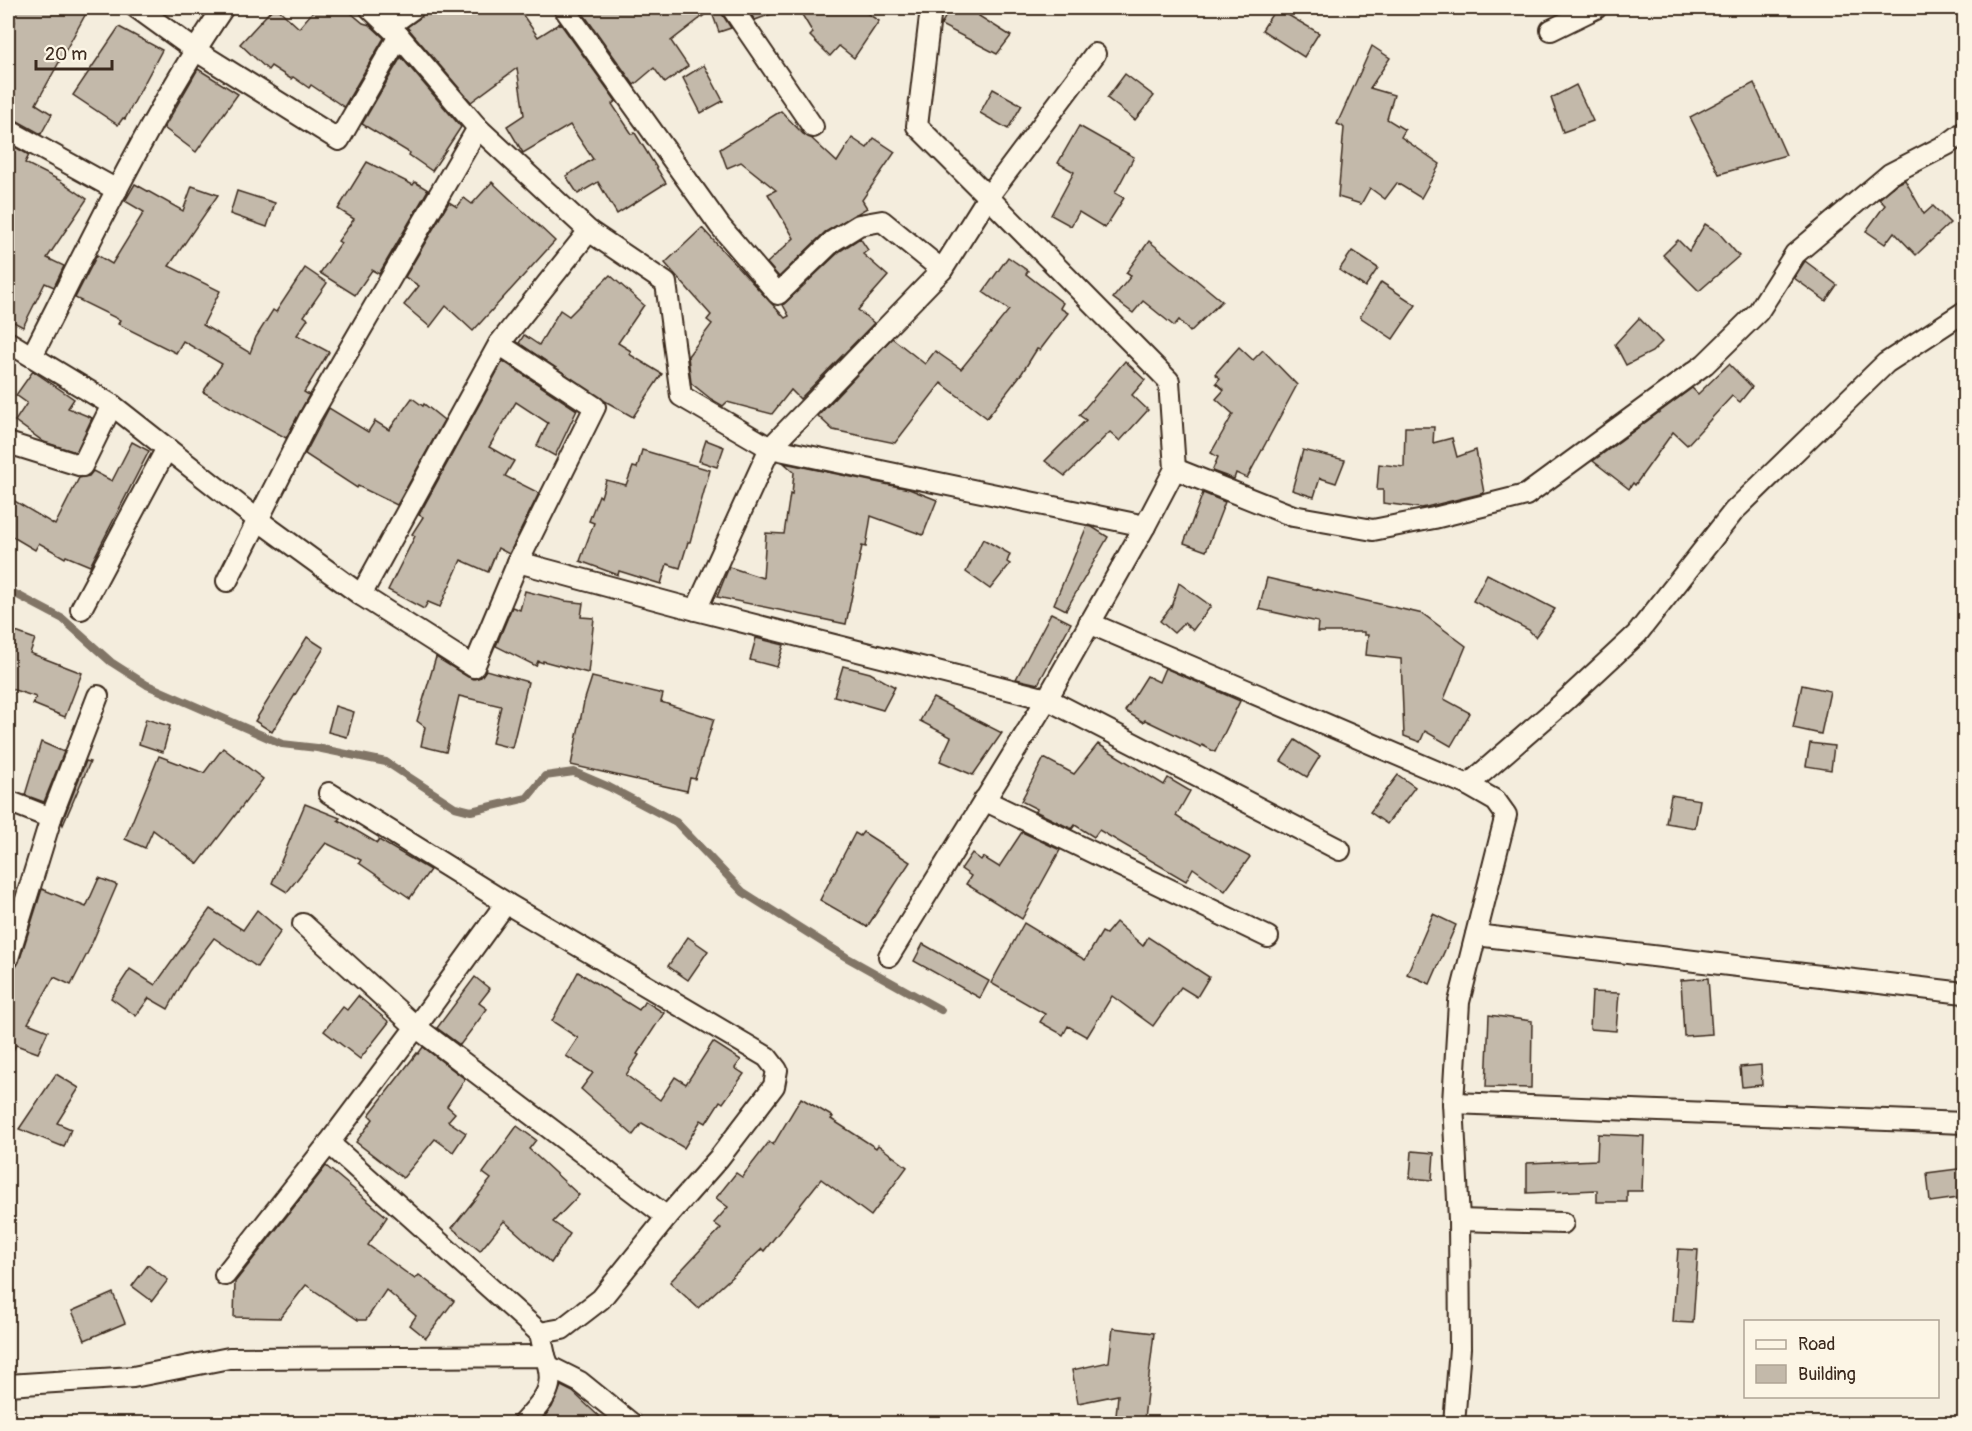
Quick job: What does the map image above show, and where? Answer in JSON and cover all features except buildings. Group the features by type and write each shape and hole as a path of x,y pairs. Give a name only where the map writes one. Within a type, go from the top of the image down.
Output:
{"street":[{"path":"137,8 195,50 339,140 394,31 414,8"},
{"path":"32,356 117,190 195,50 223,8"},
{"path":"370,8 394,31 478,128 589,231 666,283 681,396 771,448 1145,526"},
{"path":"564,8 720,226 778,294 833,241 859,225 882,221 942,270"},
{"path":"732,8 813,127"},
{"path":"889,956 1047,699 1174,470 1169,381 917,126 931,8"},
{"path":"1551,30 1596,8"},
{"path":"696,610 771,448 942,270 988,197 1095,54"},
{"path":"227,581 310,417 478,128"},
{"path":"8,130 117,190"},
{"path":"1174,470 1293,516 1373,530 1434,518 1526,495 1705,364 1758,312 1795,255 1890,174 1948,144 1965,132"},
{"path":"362,595 499,344 589,231"},
{"path":"1468,785 1565,701 1636,633 1734,511 1886,363 1965,312"},
{"path":"8,342 112,405 258,520 362,595 474,667 518,562 595,407 499,344"},
{"path":"8,443 82,466 112,405"},
{"path":"81,609 167,448"},
{"path":"518,562 696,610 1047,699 1340,850"},
{"path":"1089,623 1468,785 1496,801 1506,815 1459,1002 1453,1103 1459,1220 1460,1348 1454,1424"},
{"path":"8,958 51,818 98,696"},
{"path":"329,794 506,903 767,1057 777,1070 774,1086 719,1158 667,1217 601,1299 562,1329 540,1333"},
{"path":"984,800 1268,937"},
{"path":"8,801 51,818"},
{"path":"225,1275 329,1143 506,903"},
{"path":"303,924 416,1027 667,1217"},
{"path":"1476,935 1965,993"},
{"path":"1453,1103 1965,1123"},
{"path":"329,1143 540,1333 551,1383 544,1399 522,1424"},
{"path":"1459,1220 1563,1223"},
{"path":"8,1385 133,1377 229,1358 547,1362 580,1382 632,1424"}],"waterway":[{"path":"8,590 63,619 111,662 147,685 282,744 317,748 386,762 455,807 471,811 527,798 545,776 574,772 609,787 676,822 743,892 846,957 941,1010"}]}
